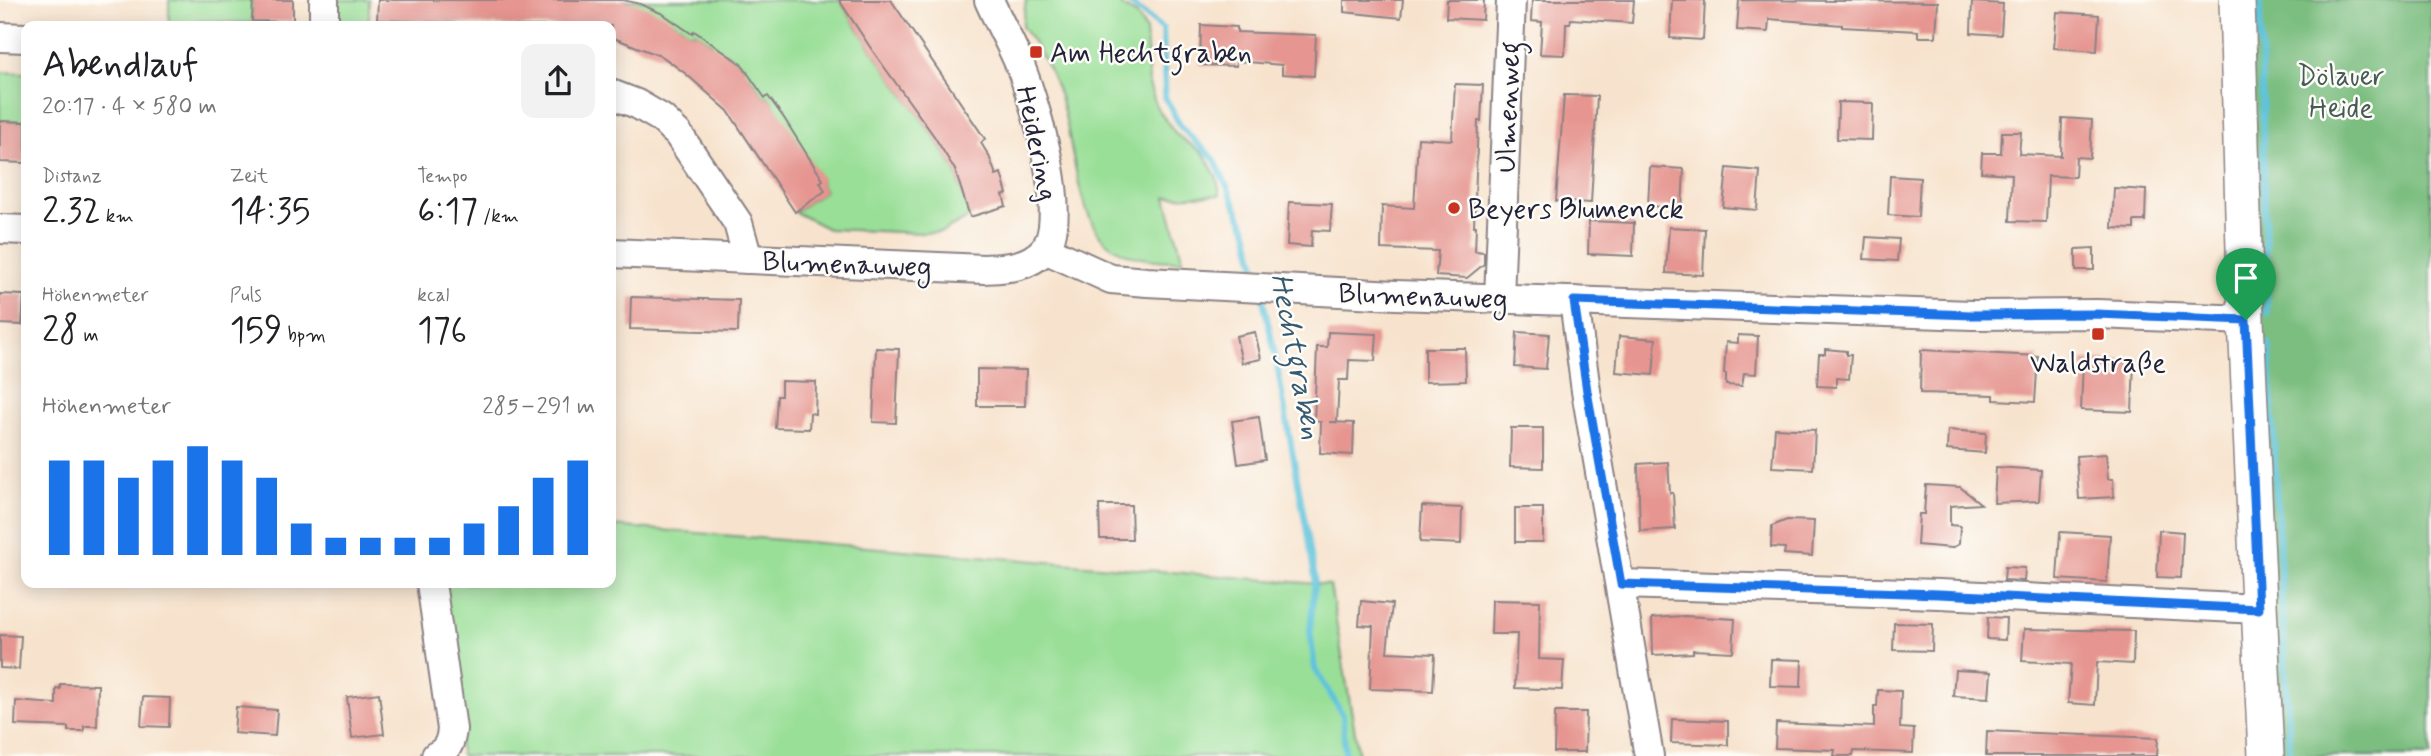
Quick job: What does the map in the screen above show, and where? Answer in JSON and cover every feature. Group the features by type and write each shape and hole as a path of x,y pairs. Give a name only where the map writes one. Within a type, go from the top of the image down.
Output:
{"main road":[{"path":"2237,0 2246,320 2266,756"}],"street":[{"path":"324,0 324,21"},
{"name":"Heidering","path":"989,0 1020,65 1038,119 1053,196 1054,223 1045,250"},
{"name":"Ulmenweg","path":"1499,298 1511,0"},
{"path":"0,37 21,38"},
{"path":"616,96 661,118 678,134 738,223 748,259"},
{"path":"0,229 21,230"},
{"name":"Blumenauweg","path":"616,253 1003,268 1023,264 1045,250 1111,279 1247,288 1972,315 2096,314 2246,320"},
{"path":"1574,301 1649,756"},
{"path":"1621,584 1939,594 2259,609"},
{"path":"432,588 452,729 450,743 436,756"}],"green space":[{"path":"169,0 253,0 252,21 169,21"},
{"path":"338,0 369,0 369,21 337,21"},
{"path":"623,0 839,0 955,170 970,217 942,232 922,233 828,229 795,212 825,191 820,182 822,180 768,96 765,98 750,77 741,70 744,66 725,53 710,48 712,43 694,31 692,34 674,22"},
{"path":"1026,0 1117,0 1137,15 1146,30 1149,84 1157,108 1177,135 1204,154 1217,178 1220,195 1166,197 1183,261 1136,257 1119,251 1099,235 1090,218 1077,178 1057,88 1044,60 1022,27"},
{"name":"Dölauer Heide","path":"2249,0 2431,0 2431,756 2277,756"},
{"path":"0,72 21,73 21,122 0,121"},
{"path":"616,526 1330,585 1359,756 461,756 434,588 616,588"}],"building":[{"path":"253,0 293,0 293,21 252,21"},
{"path":"378,0 623,0 640,4 663,14 692,34 694,31 741,64 765,98 768,96 784,118 823,180 820,182 825,191 795,212 728,111 663,57 616,39 616,21 377,20"},
{"path":"839,0 891,0 985,139 981,143 996,175 1001,173 1007,194 1003,195 1006,206 970,217 955,170"},
{"path":"1344,0 1403,0 1401,18 1344,12"},
{"path":"1447,0 1484,0 1483,20 1446,18"},
{"path":"1532,0 1634,0 1632,23 1571,19 1570,23 1566,23 1565,55 1540,54 1542,22 1531,21"},
{"path":"1672,0 1705,0 1703,40 1670,38"},
{"path":"1739,0 1938,2 1936,37 1918,37 1918,31 1842,27 1769,19 1768,32 1737,30"},
{"path":"1972,2 2003,4 2001,35 1971,33"},
{"path":"2057,12 2099,15 2097,51 2054,48"},
{"path":"1201,25 1237,27 1237,32 1316,35 1314,76 1282,74 1282,65 1236,61 1236,66 1200,65"},
{"name":"Beyers Blumeneck","path":"1455,84 1483,85 1481,121 1478,121 1474,226 1475,251 1484,252 1484,264 1467,278 1436,276 1438,251 1381,249 1382,206 1414,208 1418,138 1452,140"},
{"path":"1564,95 1597,96 1591,203 1556,201"},
{"path":"1838,102 1873,103 1872,140 1837,139"},
{"path":"2062,118 2092,120 2090,158 2076,157 2075,177 2048,176 2046,222 2010,221 2012,174 1981,172 1982,153 2001,153 2002,132 2021,132 2019,154 2061,156"},
{"path":"0,121 21,122 21,163 0,162"},
{"path":"1650,167 1684,169 1682,208 1648,206"},
{"path":"1727,168 1760,171 1757,210 1723,207"},
{"path":"1890,176 1920,178 1918,217 1888,215"},
{"path":"2114,188 2146,190 2145,221 2134,221 2134,229 2112,228"},
{"path":"1289,202 1332,204 1330,231 1312,230 1311,247 1287,245"},
{"path":"1589,221 1634,223 1633,256 1588,254"},
{"path":"1669,227 1705,229 1703,275 1666,273"},
{"path":"1866,237 1899,239 1897,261 1864,259"},
{"path":"2094,248 2094,270 2076,270 2076,249"},
{"path":"0,294 21,295 21,325 0,324"},
{"path":"631,297 739,300 738,332 630,329"},
{"path":"1255,332 1261,359 1242,363 1236,336"},
{"path":"1328,332 1377,334 1375,361 1349,360 1348,380 1339,380 1337,422 1329,422 1354,423 1353,455 1320,453 1321,422 1314,421 1317,347 1327,347"},
{"path":"1517,332 1549,334 1546,369 1515,367"},
{"path":"1738,335 1758,336 1756,374 1744,373 1742,386 1726,385 1726,342 1738,343"},
{"path":"1619,336 1656,339 1653,375 1616,372"},
{"path":"876,348 899,349 896,423 873,422"},
{"path":"1425,348 1465,348 1466,381 1425,382"},
{"path":"1825,349 1846,351 1846,355 1851,355 1849,379 1836,378 1836,387 1817,386 1819,354 1825,354"},
{"path":"1921,350 2038,356 2035,402 1994,400 1994,395 1920,393"},
{"path":"2083,360 2134,361 2132,412 2081,410"},
{"path":"977,369 1026,370 1025,406 977,406"},
{"path":"781,381 816,382 815,414 810,413 809,429 775,428"},
{"path":"1259,417 1265,460 1238,464 1232,421"},
{"path":"1511,428 1543,428 1543,468 1510,467"},
{"path":"1775,428 1815,430 1813,469 1772,467"},
{"path":"1948,430 1986,433 1985,453 1947,450"},
{"path":"2106,454 2108,479 2113,479 2114,497 2079,499 2076,456"},
{"path":"1668,462 1675,529 1640,531 1638,464"},
{"path":"1996,467 2041,470 2039,501 1994,503"},
{"path":"1926,485 1960,487 1981,504 1950,506 1950,525 1960,526 1959,544 1952,548 1917,545 1919,514 1924,514"},
{"path":"1099,505 1131,505 1132,539 1100,539"},
{"path":"1422,506 1462,508 1461,544 1420,542"},
{"path":"1515,508 1543,508 1543,542 1515,542"},
{"path":"1787,520 1814,521 1812,556 1784,554 1785,548 1771,547 1772,526"},
{"path":"2159,530 2183,532 2181,578 2157,577"},
{"path":"2060,532 2110,535 2107,582 2057,579"},
{"path":"2005,567 2025,568 2024,581 2004,580"},
{"path":"1492,600 1540,601 1539,659 1564,660 1562,690 1515,688 1517,634 1491,634"},
{"path":"1361,601 1392,604 1387,652 1435,654 1433,691 1370,689 1373,626 1359,625"},
{"path":"1685,616 1735,619 1733,652 1693,650 1693,653 1653,655 1652,618"},
{"path":"1988,617 2006,618 2005,640 1987,639"},
{"path":"1894,623 1933,624 1932,651 1893,650"},
{"path":"2024,629 2134,631 2133,664 2097,662 2095,705 2068,703 2071,664 2022,661"},
{"path":"0,635 21,636 19,669 0,668"},
{"path":"1771,659 1802,660 1801,687 1770,686"},
{"path":"1955,670 1991,672 1989,698 1953,696"},
{"path":"60,684 98,685 97,726 84,726 84,731 68,731 68,727 15,725 16,701 56,704 56,688 60,689"},
{"path":"1878,690 1901,691 1900,728 1914,729 1913,753 1854,751 1853,756 1834,756 1835,750 1775,748 1776,723 1874,727 1874,706 1877,706"},
{"path":"379,693 384,734 352,738 347,697"},
{"path":"143,697 170,698 169,727 141,726"},
{"path":"236,707 277,710 275,736 234,733"},
{"path":"1555,712 1586,712 1585,752 1554,752"},
{"path":"1672,719 1728,721 1728,745 1671,743"},
{"path":"1987,731 2158,738 2157,756 1986,756"}],"waterway":[{"name":"Hechtgraben","path":"1126,0 1163,29 1165,97 1181,127 1215,160 1247,231 1259,281"},
{"path":"2260,2 2267,313"},
{"name":"Hechtgraben","path":"1262,295 1315,578 1310,630 1315,669 1343,715 1345,756"},
{"path":"2269,344 2290,756"}],"place":[{"name":"Am Hechtgraben","path":"1036,52"},
{"name":"Beyers Blumeneck","path":"1454,208"},
{"name":"Waldstraße","path":"2098,334"}],"route":[{"path":"1574,301 1972,315 2096,314 2246,320 2259,609 1939,594 1621,584 1574,301"}]}
